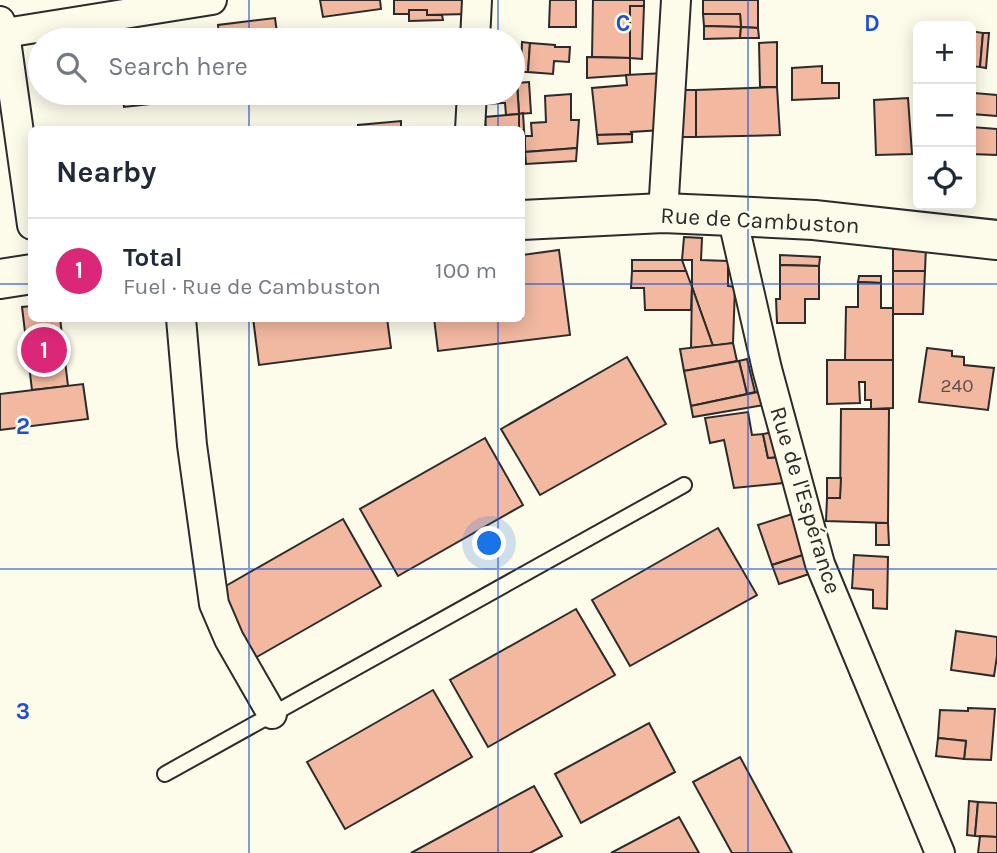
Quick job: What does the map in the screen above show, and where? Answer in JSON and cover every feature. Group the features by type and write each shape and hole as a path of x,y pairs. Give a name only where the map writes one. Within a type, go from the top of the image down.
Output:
{"main road":[{"name":"Rue de Cambuston","path":"525,220 663,213 814,220 997,240"},
{"path":"0,279 28,275"}],"street":[{"path":"28,198 3,27 212,0"},
{"path":"476,28 477,0"},
{"path":"663,213 676,0"},
{"path":"470,126 471,105"},
{"name":"Rue de l'Espérance","path":"732,216 766,369 821,564 940,853"},
{"path":"181,322 192,445 214,604 229,639 272,714"}],"lane":[{"path":"165,774 684,485"}],"building":[{"path":"320,0 380,0 381,9 323,17"},
{"path":"394,0 468,0 467,14 427,15 427,10 409,10 409,14 394,14"},
{"path":"550,0 576,0 576,27 549,27"},
{"path":"593,0 644,0 644,6 630,6 630,58 592,57"},
{"path":"703,0 758,0 758,28 741,27 740,14 703,14"},
{"path":"630,6 644,6 642,59 630,58"},
{"path":"409,10 427,10 427,15 442,15 443,20 409,21"},
{"path":"703,14 740,14 741,27 704,26"},
{"path":"275,18 276,28 218,28 218,25"},
{"path":"704,26 741,27 740,38 704,39"},
{"path":"741,27 758,28 759,38 740,38"},
{"path":"976,32 983,33 980,67 976,67"},
{"path":"983,33 989,33 986,68 980,67"},
{"path":"525,42 530,43 528,72 525,72"},
{"path":"777,42 777,87 760,87 759,43"},
{"path":"530,43 570,47 569,62 554,61 553,74 528,72"},
{"path":"587,57 630,58 630,75 587,78"},
{"path":"822,66 822,83 839,83 839,98 792,100 792,68"},
{"path":"665,73 662,130 597,135 592,88 627,85 626,75"},
{"path":"525,82 529,82 531,113 519,114 518,105 525,105"},
{"path":"777,87 780,135 696,137 696,90"},
{"path":"678,90 696,90 696,137 675,137"},
{"path":"976,93 997,95 997,116 976,114"},
{"path":"571,94 571,120 579,120 577,148 525,152 525,136 532,136 531,123 546,122 545,96"},
{"path":"908,98 912,154 876,155 874,100"},
{"path":"505,105 518,105 519,114 506,115"},
{"path":"523,113 524,126 519,126 519,114"},
{"path":"519,114 519,126 486,126 485,117"},
{"path":"401,121 401,126 358,125"},
{"path":"976,127 997,129 997,155 976,154"},
{"path":"632,134 632,142 598,144 597,135"},
{"path":"577,148 576,161 526,164 525,152"},
{"path":"684,237 702,238 701,260 728,261 728,286 735,287 733,343 713,346 692,287 692,260 682,260"},
{"path":"893,247 926,247 925,271 893,271"},
{"path":"559,250 570,335 438,351 434,322 525,322 525,255"},
{"path":"780,255 820,257 819,266 780,265"},
{"path":"632,260 682,260 686,271 632,271"},
{"path":"780,265 819,266 819,299 805,299 805,323 777,323 776,299 780,299"},
{"path":"632,271 686,271 692,287 691,310 645,310 644,288 631,288"},
{"path":"893,271 925,271 923,314 893,314"},
{"path":"859,276 881,276 881,283 858,282"},
{"path":"858,282 881,283 881,308 893,308 893,360 845,360 846,307 858,307"},
{"path":"692,287 713,346 691,348"},
{"path":"28,306 28,322 60,322 68,386 32,390 22,307"},
{"path":"254,322 388,322 391,348 259,365"},
{"path":"733,343 737,361 684,371 680,349"},
{"path":"927,348 952,351 952,356 964,357 964,365 994,368 988,410 919,402"},
{"path":"627,357 666,424 540,495 501,429"},
{"path":"747,359 755,392 747,394 739,361"},
{"path":"827,360 893,360 893,408 871,409 871,400 865,400 865,382 859,382 860,403 827,404"},
{"path":"739,361 747,394 691,406 684,371"},
{"path":"83,384 88,419 0,430 0,394"},
{"path":"767,390 770,404 693,417 691,406"},
{"path":"841,409 889,409 888,523 826,521 827,498 840,498"},
{"path":"748,412 752,435 763,434 768,458 778,457 783,483 734,488 724,440 710,443 705,418"},
{"path":"773,432 778,457 768,458 763,434"},
{"path":"485,438 523,505 398,576 360,509"},
{"path":"827,478 841,478 840,498 827,498"},
{"path":"792,514 806,554 772,565 758,525"},
{"path":"343,519 381,586 255,658 217,591"},
{"path":"876,523 888,523 889,545 876,545"},
{"path":"718,528 757,595 630,666 592,600"},
{"path":"806,554 812,573 779,584 772,565"},
{"path":"854,555 888,557 887,609 873,608 873,590 852,588"},
{"path":"576,609 615,675 488,747 450,680"},
{"path":"956,631 997,637 994,676 951,670"},
{"path":"433,690 472,757 345,829 307,762"},
{"path":"968,708 995,709 991,760 964,759 966,741 938,738 940,710 968,711"},
{"path":"649,723 675,772 581,823 555,774"},
{"path":"938,738 966,741 964,759 936,756"},
{"path":"740,757 792,853 732,853 693,782"},
{"path":"534,786 562,836 530,853 411,853"},
{"path":"969,801 978,802 975,836 967,835"},
{"path":"978,802 997,803 997,837 975,836"},
{"path":"679,817 699,853 611,853"},
{"path":"980,836 997,837 997,853 978,853"}],"place":[{"name":"Total","path":"44,350"}]}
